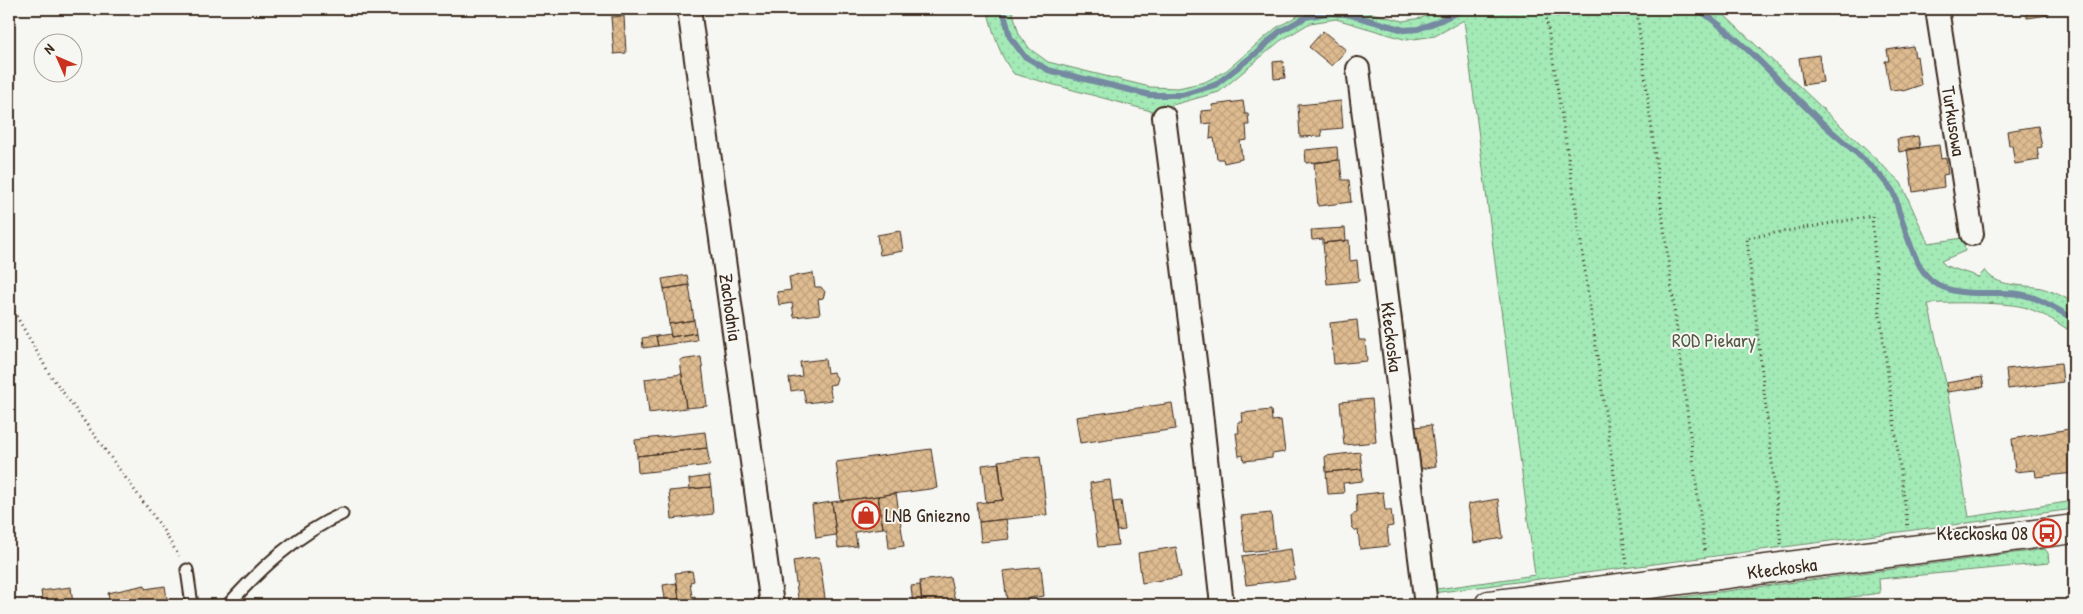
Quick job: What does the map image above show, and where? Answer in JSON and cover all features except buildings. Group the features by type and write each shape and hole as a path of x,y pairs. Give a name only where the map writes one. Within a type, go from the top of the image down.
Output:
{"main road":[{"name":"Kłeckoska","path":"1489,605 2074,530"}],"street":[{"name":"Zachodnia","path":"689,9 772,605"},
{"name":"Turkusowa","path":"1936,9 1972,234"},
{"name":"Kłeckoska","path":"1358,69 1426,605"},
{"path":"1164,117 1198,385 1222,605"}],"lane":[{"path":"228,605 250,580 290,546 324,522 342,514"},
{"path":"187,570 192,605"}],"path":[{"path":"1545,9 1630,587"},
{"path":"1629,9 1637,12 1708,577"},
{"path":"1786,567 1784,551 1780,542 1747,238 1872,216 1878,299 1911,551"},
{"path":"9,303 48,373 160,525 187,570"}],"green space":[{"name":"ROD Piekary","path":"987,9 1012,9 1019,34 1030,49 1048,62 1150,87 1178,88 1205,82 1227,70 1276,28 1306,11 1318,9 1355,9 1403,21 1421,18 1442,9 1718,9 1901,183 1928,243 1963,238 1965,251 1941,261 1946,266 1979,277 1985,270 1990,276 2003,283 2045,289 2074,303 2074,334 2045,316 2019,306 1978,303 1928,304 1946,383 1969,517 2074,501 2074,509 1433,593 1396,306 1393,240 1415,427 1437,589 1535,575 1464,20 1435,36 1407,40 1336,19 1310,23 1280,41 1219,92 1151,111 1014,74 1000,51"},
{"path":"2045,549 2048,553 2049,563 1879,579 1880,593 1796,605 1621,605"}],"waterway":[{"path":"1003,9 1010,37 1024,56 1048,70 1150,95 1182,95 1215,85 1259,51 1279,32 1306,17 1327,13 1347,14 1404,30 1418,29 1465,9"},
{"path":"1698,9 1745,47 1818,119 1884,180 1892,190 1920,267 1931,280 1951,290 1962,292 2008,293 2034,298 2074,319"}],"place":[{"name":"LNB Gniezno","path":"866,515"},
{"name":"Kłeckoska 08","path":"2047,533"}]}
